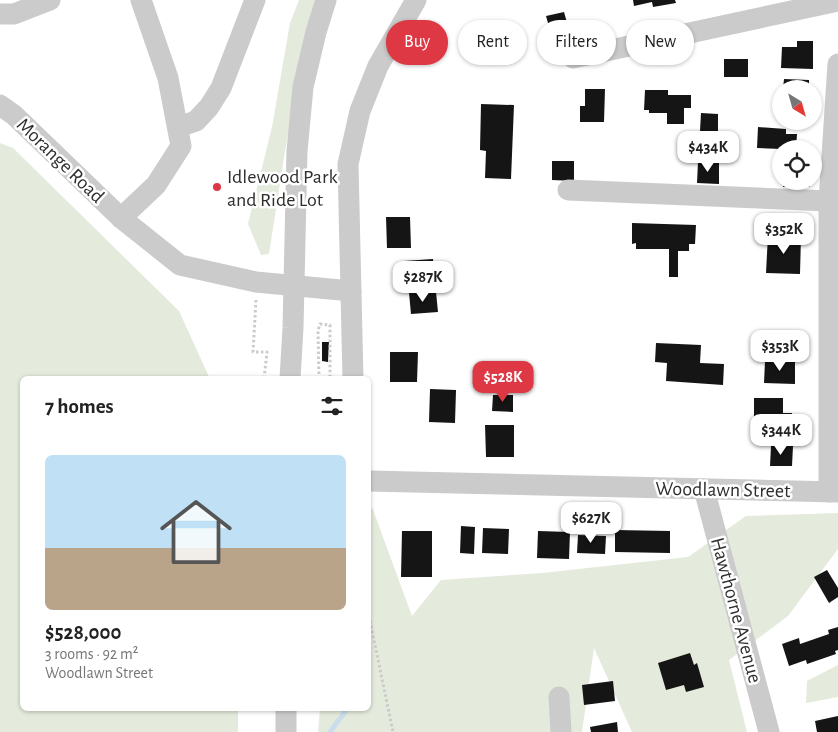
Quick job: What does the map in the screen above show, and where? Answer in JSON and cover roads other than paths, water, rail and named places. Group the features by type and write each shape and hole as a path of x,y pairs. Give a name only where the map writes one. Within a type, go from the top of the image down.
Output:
{"street":[{"path":"0,14 14,14 50,0"},
{"path":"121,218 156,185 181,146 168,78 141,0"},
{"path":"178,127 196,122 209,107 221,88 255,0"},
{"path":"290,376 297,151 303,87 326,0"},
{"path":"353,376 348,164 360,111 378,66 416,0"},
{"path":"616,49 838,1"},
{"path":"833,492 829,201 838,64"},
{"name":"Morange Road","path":"0,105 14,115 121,218 180,265 256,282 351,291"},
{"path":"568,190 829,201"},
{"name":"Woodlawn Street","path":"371,481 833,492"},
{"name":"Hawthorne Avenue","path":"704,489 769,732"},
{"path":"559,697 561,732"},
{"path":"286,711 286,732"}],"waterway":[{"path":"330,732 346,711"}],"place":[{"name":"Idlewood Park and Ride Lot","path":"217,187"}]}
